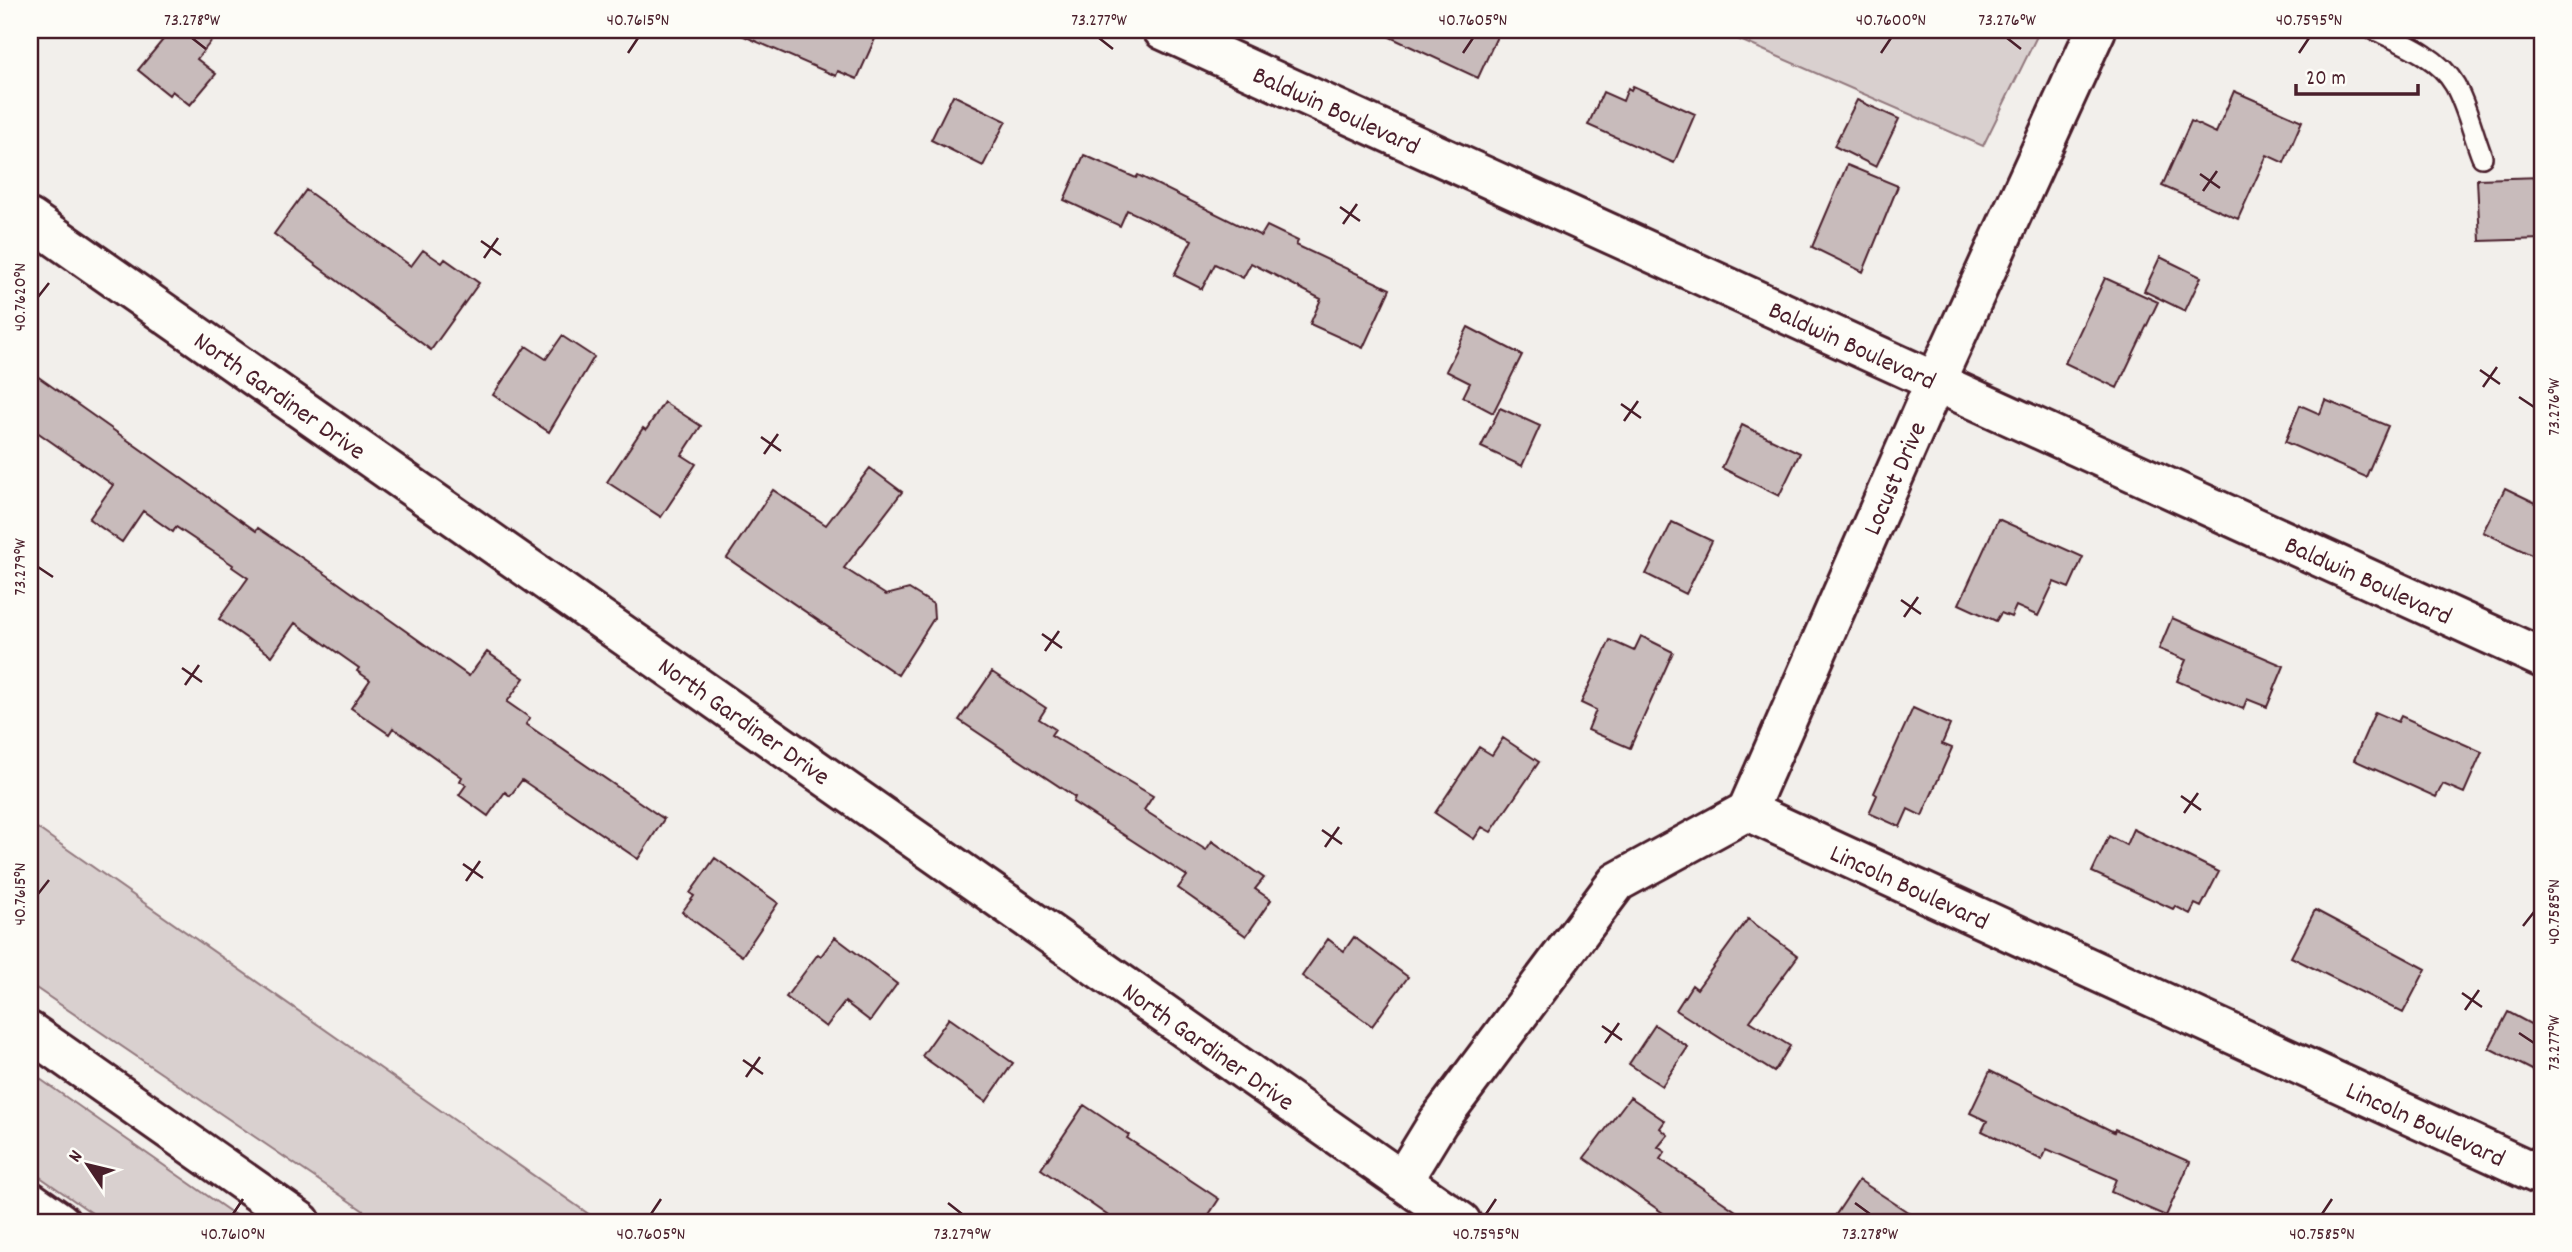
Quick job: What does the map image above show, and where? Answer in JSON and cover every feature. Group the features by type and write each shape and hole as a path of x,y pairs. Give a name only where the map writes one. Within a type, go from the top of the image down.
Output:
{"main road":[{"name":"Baldwin Boulevard","path":"1163,30 2542,658"},
{"name":"Locust Drive","path":"1746,811 1936,380 2096,30"},
{"name":"North Gardiner Drive","path":"30,219 1461,1222"},
{"path":"1402,1181 1438,1122 1617,882 1746,811"},
{"name":"Lincoln Boulevard","path":"1746,811 2542,1176"},
{"path":"30,1032 301,1222"},
{"path":"30,1201 60,1222"}],"lane":[{"path":"2375,30 2416,50 2454,84 2482,157"}],"shaded area":[{"path":"1717,30 2040,30 1983,146"},
{"path":"30,823 600,1222 380,1222 30,984"},
{"path":"30,1072 245,1222 105,1222 30,1170"}],"building":[{"path":"171,30 220,30 197,59 216,74 190,105 172,91 169,95 138,70"},
{"path":"730,30 879,30 857,79 838,71 836,76"},
{"path":"1375,30 1500,30 1478,78"},
{"path":"1633,86 1695,114 1674,163 1588,125 1603,92 1623,101 1628,88 1631,90"},
{"path":"2234,91 2302,121 2284,163 2267,155 2238,219 2162,186 2191,121 2216,133"},
{"path":"953,95 1006,121 983,166 931,140"},
{"path":"1857,100 1899,119 1876,167 1834,146"},
{"path":"1084,155 1136,178 1138,175 1261,236 1267,226 1298,241 1296,245 1390,289 1363,348 1310,324 1321,299 1251,263 1243,278 1215,264 1202,289 1174,275 1192,240 1127,210 1120,226 1064,200"},
{"path":"1847,165 1898,186 1863,272 1812,247"},
{"path":"2542,177 2542,239 2480,241 2477,179"},
{"path":"306,190 411,266 423,250 442,263 445,259 479,283 431,350 274,234"},
{"path":"2160,257 2201,277 2185,311 2144,291"},
{"path":"2105,278 2158,302 2117,388 2065,363"},
{"path":"1468,327 1522,355 1493,413 1463,397 1470,383 1446,371"},
{"path":"562,336 594,357 549,432 493,395 526,346 546,359"},
{"path":"30,371 256,531 258,528 330,577 469,676 487,652 524,678 507,702 530,718 526,724 664,819 638,859 522,780 510,796 505,792 488,816 459,795 466,785 460,781 462,777 393,728 389,734 351,708 370,680 357,671 359,668 295,623 272,656 219,619 248,578 232,567 233,565 176,527 173,532 143,511 122,542 89,519 113,485 30,427"},
{"path":"2325,400 2388,426 2366,477 2285,442 2300,405 2320,414"},
{"path":"664,402 701,426 682,455 696,464 661,517 607,482"},
{"path":"1500,408 1540,426 1522,466 1481,447"},
{"path":"1742,425 1800,453 1779,496 1722,468"},
{"path":"870,468 902,492 844,568 886,595 909,589 933,604 934,618 898,675 727,558 773,490 826,525"},
{"path":"2505,488 2542,506 2542,560 2483,532"},
{"path":"1998,519 2083,557 2069,588 2054,582 2038,616 2016,606 2011,617 2001,613 1996,621 1959,604"},
{"path":"1672,522 1712,541 1686,594 1646,574"},
{"path":"2172,618 2284,666 2267,707 2247,699 2243,709 2177,681 2186,660 2159,649"},
{"path":"1641,636 1673,652 1630,748 1588,730 1596,710 1581,703 1610,640 1634,651"},
{"path":"992,672 1046,708 1039,719 1055,729 1051,735 1153,796 1144,810 1206,850 1212,841 1264,878 1255,889 1271,900 1246,936 1178,888 1187,876 1073,802 1075,797 959,720"},
{"path":"1913,708 1950,725 1942,744 1952,748 1922,816 1908,809 1900,827 1869,813 1877,795 1874,793"},
{"path":"2375,712 2398,722 2401,716 2482,752 2464,793 2443,784 2436,797 2354,760"},
{"path":"1503,738 1539,762 1491,832 1482,827 1474,839 1435,813 1479,747 1492,755"},
{"path":"2133,829 2219,872 2201,907 2195,904 2190,914 2175,906 2173,909 2092,872 2109,836 2126,845"},
{"path":"715,858 778,903 742,956 682,912 694,896 690,893"},
{"path":"2315,910 2426,969 2403,1013 2291,957"},
{"path":"1748,919 1798,956 1750,1021 1790,1046 1774,1072 1676,1010 1692,985 1697,989"},
{"path":"835,937 897,984 870,1021 845,1002 826,1027 786,997 818,954 821,956"},
{"path":"1354,937 1408,977 1372,1026 1302,976 1328,939 1344,951"},
{"path":"2508,1012 2542,1030 2542,1075 2489,1048"},
{"path":"949,1018 1013,1063 986,1102 922,1056"},
{"path":"1655,1025 1688,1047 1662,1086 1629,1064"},
{"path":"1990,1071 2114,1132 2115,1129 2190,1162 2166,1216 2111,1192 2116,1179 2047,1149 2042,1160 1982,1131 1987,1121 1970,1113"},
{"path":"1630,1097 1665,1121 1660,1128 1668,1135 1658,1147 1665,1152 1660,1159 1752,1222 1676,1222 1584,1158"},
{"path":"1084,1105 1129,1135 1127,1138 1219,1199 1204,1222 1117,1222 1041,1169"},
{"path":"1859,1180 1923,1222 1831,1222"}]}
